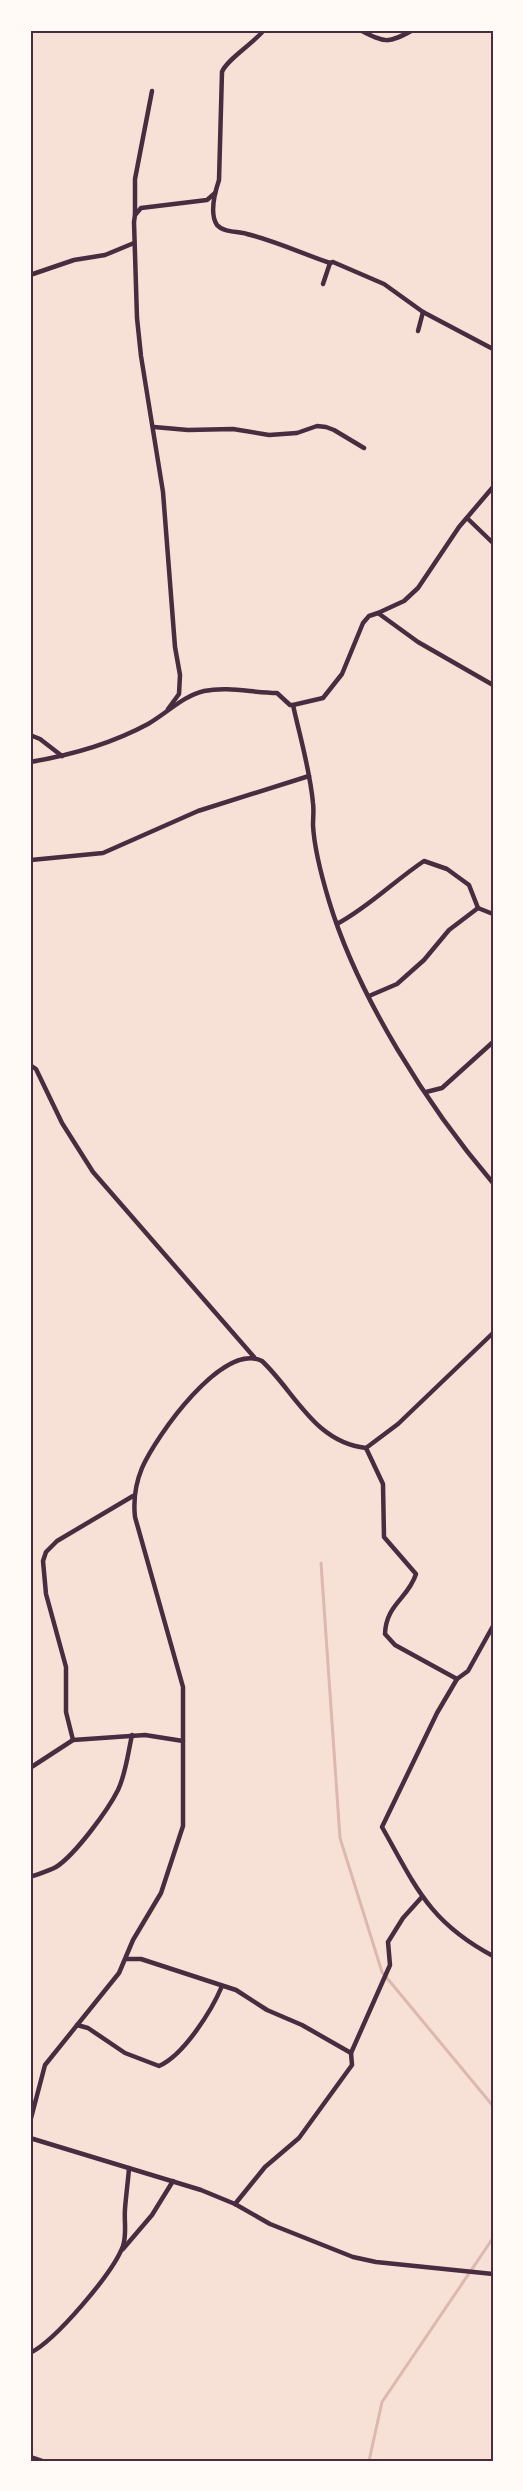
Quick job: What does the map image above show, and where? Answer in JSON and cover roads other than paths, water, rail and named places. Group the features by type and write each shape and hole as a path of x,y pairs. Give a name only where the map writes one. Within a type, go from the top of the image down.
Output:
{"street":[{"path":"264,30 250,46 226,64 222,72 219,180 214,193 213,216 216,222 223,230 279,243 330,263 333,262 384,284 423,312 493,349"},
{"path":"360,30 389,42 412,30"},
{"path":"152,92 135,179 134,243 140,347 163,492 175,647 180,675 179,694 167,712"},
{"path":"135,215 141,208 207,200 214,193"},
{"path":"30,275 74,260 105,255 134,243"},
{"path":"323,284 330,263"},
{"path":"418,331 423,312"},
{"path":"153,427 188,430 233,429 269,435 297,433 317,426 334,429 364,448"},
{"path":"30,762 63,756 121,738 201,692 228,687 256,693 277,693 290,705 323,698 342,674 363,623 369,616 404,601 418,588 467,518 493,487"},
{"path":"467,518 493,543"},
{"path":"378,613 418,642 493,685"},
{"path":"293,705 309,776 313,827 329,901 338,924 369,996 397,1047 426,1092 493,1183"},
{"path":"30,735 40,739 63,756"},
{"path":"30,867 31,860 103,853 198,811 309,776"},
{"path":"338,924 362,910 393,882 424,861 447,869 469,885 478,908 493,914"},
{"path":"369,996 397,984 424,960 449,930 478,908"},
{"path":"426,1092 442,1088 493,1042"},
{"path":"30,1065 36,1069 62,1123 93,1172 254,1357 268,1367 310,1418 336,1438 357,1447 366,1448 398,1424 493,1333"},
{"path":"30,2122 45,2065 119,1973 133,1940 161,1893 183,1827 183,1687 135,1517 133,1496 143,1466 189,1397 215,1375 241,1358 254,1357"},
{"path":"366,1448 383,1484 384,1537 416,1574 412,1586 398,1600 386,1619 385,1634 394,1645 457,1679"},
{"path":"73,1740 66,1712 66,1667 46,1594 43,1561 46,1552 57,1541 133,1496"},
{"path":"493,1626 468,1671 457,1679 436,1713 382,1827 422,1898 445,1925 471,1944 493,1956"},
{"path":"30,1768 73,1740 132,1735 162,1736 183,1741"},
{"path":"30,1877 55,1867 75,1851 107,1807 118,1790 132,1735"},
{"path":"235,2204 265,2167 299,2138 352,2065 351,2053 390,1965 388,1942 403,1918 422,1898"},
{"path":"126,1959 141,1959 236,1990 267,2010 303,2025 351,2053"},
{"path":"77,2025 88,2028 125,2053 159,2066 176,2054 203,2022 213,2008 222,1986"},
{"path":"30,2138 201,2190 235,2204 270,2224 353,2257 376,2262 493,2274"},
{"path":"119,2253 126,2229 125,2212 129,2168"},
{"path":"30,2353 42,2348 54,2337 119,2253 152,2215 173,2181"},
{"path":"30,2457 42,2461"}],"waterway":[{"path":"321,1563 340,1838 382,1972 493,2106"},
{"path":"369,2461 382,2402 493,2238"}]}
